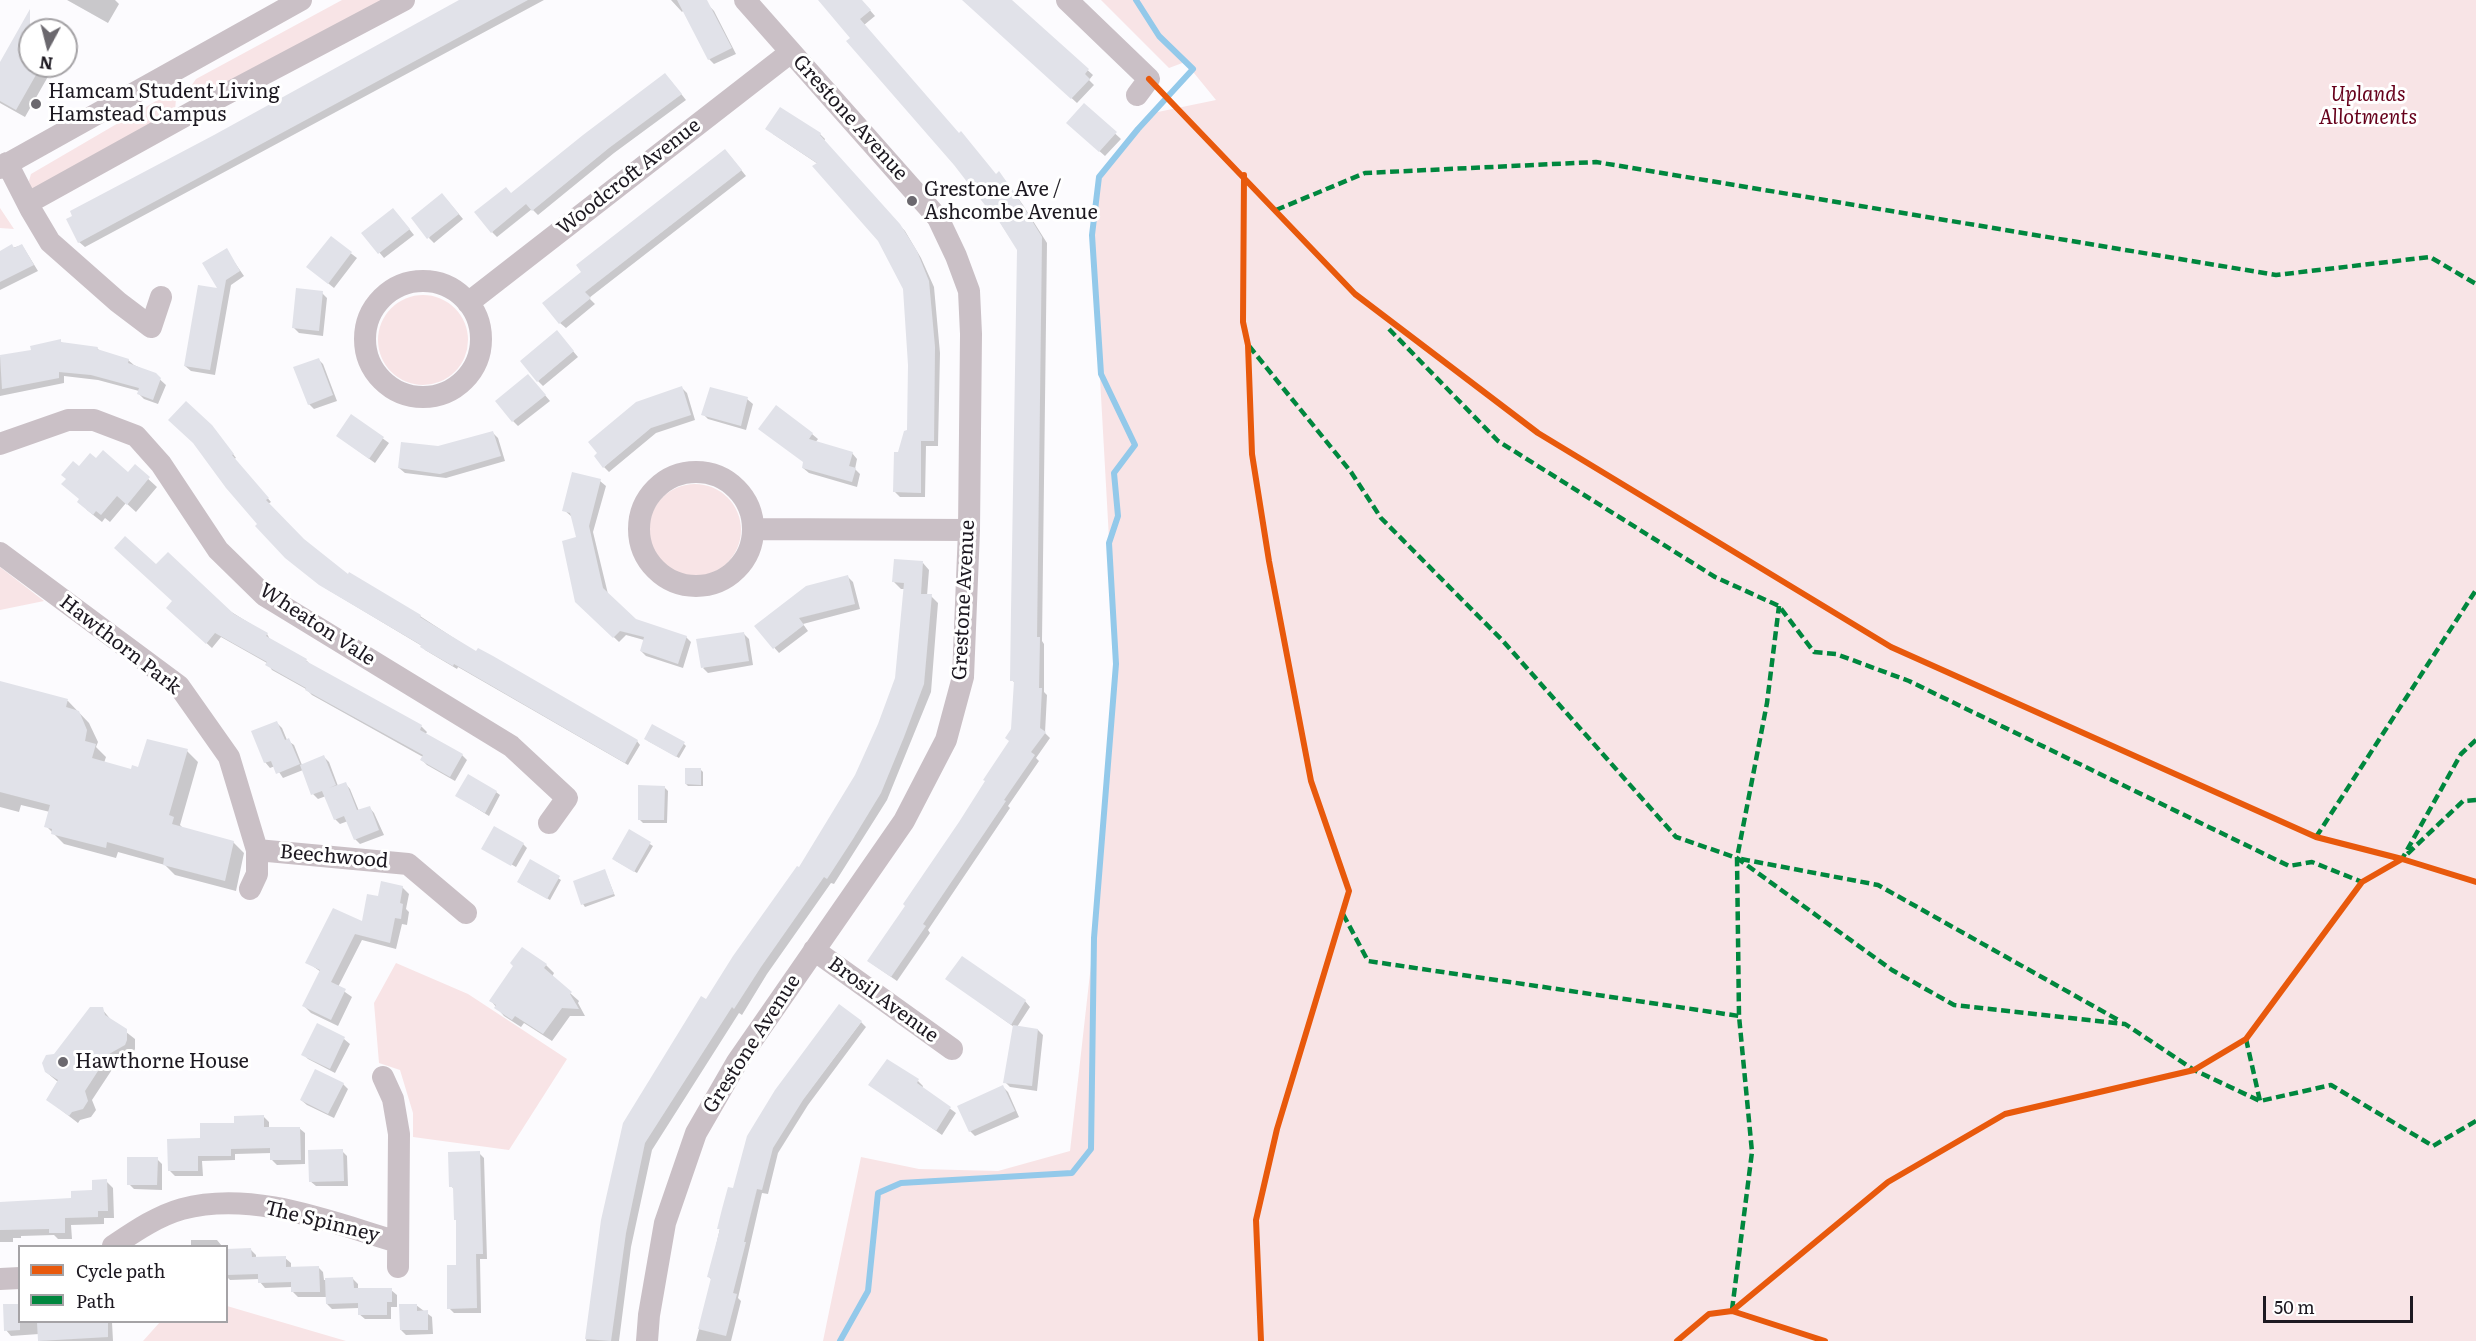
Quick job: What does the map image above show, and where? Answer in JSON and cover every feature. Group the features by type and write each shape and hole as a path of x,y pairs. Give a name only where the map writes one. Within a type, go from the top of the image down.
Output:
{"street":[{"path":"161,297 151,327 118,302 50,242 4,166 301,0"},
{"path":"28,203 194,111 404,0"},
{"name":"Grestone Avenue","path":"647,1341 649,1315 665,1223 696,1133 737,1062 904,821 946,740 963,677 969,530 971,334 969,291 960,265 938,218 745,0"},
{"path":"1067,0 1149,79 1137,95"},
{"name":"Woodcroft Avenue","path":"468,303 791,52"},
{"path":"431,282 445,285 468,303 476,315 481,344 474,364 462,382 436,396 422,397 408,395 382,381 373,370 367,356 366,328 374,308 389,292 402,285 431,282"},
{"name":"Wheaton Vale","path":"0,444 68,420 94,420 136,436 161,464 218,550 264,595 511,746 567,798 549,823"},
{"path":"691,472 705,472 731,484 742,494 749,506 754,529 750,549 734,573 722,581 693,587 666,579 655,569 646,558 640,545 638,531 642,509 652,491 663,481 691,472"},
{"path":"754,529 969,530"},
{"name":"Hawthorn Park","path":"0,553 179,686 229,757 257,850 257,874 250,889"},
{"name":"Beechwood","path":"257,850 408,864 466,913"},
{"name":"Brosil Avenue","path":"814,950 952,1050"},
{"name":"The Spinney","path":"383,1077 393,1099 399,1134 398,1267"},
{"name":"The Spinney","path":"114,1245 143,1226 180,1209 214,1203 248,1204 302,1214 398,1242"},
{"path":"0,1279 18,1278"}],"green space":[{"path":"342,0 389,0 197,101 191,100 189,89 196,79"},
{"name":"Uplands Allotments","path":"1101,0 2476,0 2476,1341 823,1341 861,1157 919,1169 998,1171 1070,1151 1094,938 1116,664 1092,235 1099,177 1153,113 1216,100 1185,62 1169,68"},
{"path":"168,94 176,99 175,110 38,189 31,188 29,181 31,174"},
{"path":"0,208 14,229 0,228"},
{"path":"423,295 448,303 460,315 468,340 460,365 448,377 423,385 398,377 386,365 378,340 386,315 398,303"},
{"path":"695,484 713,487 728,497 738,512 741,530 738,548 728,563 713,573 695,576 677,573 662,563 652,548 649,530 652,512 662,497 677,487"},
{"path":"0,567 44,601 0,610"},
{"path":"396,963 468,994 567,1059 509,1150 413,1137 413,1113 400,1070 379,1063 374,1003"},
{"path":"228,1306 346,1341 143,1341 159,1323 228,1323"}],"building":[{"path":"459,0 528,0 78,243 66,219 72,216 70,211 214,135"},
{"path":"677,0 707,0 732,48 708,60"},
{"path":"818,0 862,0 871,10 860,19 959,133 961,131 996,174 999,171 1042,237 1037,637 1040,637 1039,688 1042,688 1040,728 1046,732 1031,752 1035,755 1004,800 1006,801 923,924 926,926 891,977 867,961 905,906 903,904 959,822 1009,741 1005,738 1011,729 1014,681 1010,681 1017,250 990,207 988,209 954,165 846,41 850,38"},
{"path":"962,0 1012,0 1089,69 1085,74 1090,79 1071,99"},
{"path":"30,9 30,18 25,18"},
{"path":"18,30 18,78 34,78 16,110 0,101 0,62"},
{"path":"665,73 682,94 609,148 532,211 526,204 491,233 474,212 506,187 511,193"},
{"path":"1084,103 1117,132 1099,152 1066,123"},
{"path":"780,107 821,133 820,135 900,224 917,251 929,281 935,347 934,441 921,441 921,493 893,492 894,452 898,452 904,431 907,430 908,365 903,289 878,241 812,166 817,163 765,129"},
{"path":"725,149 742,170 585,292 591,298 559,324 542,303 581,272 576,265"},
{"path":"442,193 459,214 427,239 411,218"},
{"path":"393,208 410,229 378,254 361,233"},
{"path":"331,236 352,252 328,284 306,267"},
{"path":"12,244 14,248 22,244 34,265 0,282 0,251"},
{"path":"227,248 240,271 226,280 210,370 184,366 198,285 217,288 202,263"},
{"path":"296,288 323,291 319,331 292,328"},
{"path":"557,330 574,351 537,382 520,361"},
{"path":"61,339 61,342 98,347 97,349 129,359 128,363 156,373 161,378 153,400 137,394 139,388 91,375 59,372 59,378 2,389 0,355 31,350 30,346"},
{"path":"319,358 333,395 308,405 293,367"},
{"path":"528,374 546,395 512,422 495,401"},
{"path":"682,386 691,415 651,428 603,468 594,456 597,453 588,442 636,402"},
{"path":"710,387 748,397 741,426 701,415"},
{"path":"186,401 212,425 234,454 232,455 269,498 266,500 304,539 348,574 349,572 421,615 420,617 476,651 478,648 493,656 638,740 625,763 454,664 453,666 420,647 421,645 319,585 285,558 255,526 257,524 226,488 193,443 168,420"},
{"path":"776,405 813,433 809,439 853,452 849,466 856,468 852,482 802,468 803,462 758,429"},
{"path":"351,414 384,437 369,459 336,436"},
{"path":"493,431 501,456 440,474 398,468 401,442 438,446"},
{"path":"103,450 128,472 135,464 150,477 127,505 117,496 101,515 96,511 93,515 61,484 66,479 61,475 73,461 79,466 90,453 96,458"},
{"path":"572,472 601,479 589,526 603,588 636,619 687,636 678,664 640,651 644,637 620,631 613,638 575,602 562,541 576,537 570,513 562,511"},
{"path":"125,536 156,564 168,552 234,614 268,633 266,636 307,659 306,661 422,725 420,730 463,754 450,777 420,760 423,755 305,690 306,688 265,665 267,662 215,633 206,644 166,608 172,601 114,548"},
{"path":"894,559 923,561 921,594 932,594 924,684 904,737 881,793 853,839 827,879 824,877 761,967 734,1009 732,1007 645,1143 626,1233 611,1341 585,1339 601,1220 623,1123 701,996 706,999 733,956 797,866 799,867 855,775 878,724 895,678 904,583 892,582"},
{"path":"848,575 855,604 799,618 804,625 773,649 754,626 806,586"},
{"path":"744,632 749,661 701,668 696,639"},
{"path":"0,681 68,699 66,707 79,711 87,730 85,741 96,744 92,758 131,769 132,765 138,767 147,739 188,749 169,815 174,817 172,824 234,841 225,881 163,865 164,858 107,842 106,848 51,834 52,829 44,827 50,805 0,792"},
{"path":"277,721 285,740 289,738 300,764 276,774 271,761 264,763 251,731"},
{"path":"652,724 685,742 676,757 644,739"},
{"path":"324,755 336,785 329,788 346,782 357,810 370,806 379,830 354,840 344,816 334,820 322,791 311,795 300,765"},
{"path":"685,768 701,768 701,785 685,784"},
{"path":"468,774 497,791 485,813 455,796"},
{"path":"638,785 665,786 664,820 638,820"},
{"path":"494,826 524,843 511,866 481,849"},
{"path":"629,829 651,842 634,872 612,859"},
{"path":"530,859 560,876 547,899 517,882"},
{"path":"605,869 614,894 581,905 573,881"},
{"path":"381,881 403,886 400,903 403,904 401,919 395,918 390,943 355,934 331,982 346,989 331,1020 302,1006 320,970 305,963 333,908 362,921 367,894 378,896"},
{"path":"522,947 547,964 544,968 572,992 570,994 579,1009 562,1008 543,1034 515,1016 512,1020 494,1008 496,1005 489,1001 513,966 510,963"},
{"path":"962,956 1026,1000 1011,1025 945,979"},
{"path":"839,1004 862,1021 803,1100 773,1148 762,1190 757,1189 733,1293 737,1294 726,1336 698,1329 711,1278 707,1277 720,1229 717,1229 722,1209 728,1187 733,1188 747,1136 775,1090"},
{"name":"Hawthorne House","path":"90,1007 103,1007 105,1015 127,1029 127,1040 125,1045 109,1054 85,1091 88,1101 83,1109 72,1112 69,1116 46,1100 58,1080 45,1072 42,1063 46,1055 54,1054"},
{"path":"317,1023 345,1037 330,1069 301,1055"},
{"path":"1013,1025 1038,1029 1032,1086 1003,1083"},
{"path":"887,1059 919,1079 917,1083 951,1107 936,1131 868,1085"},
{"path":"315,1069 344,1083 328,1114 300,1100"},
{"path":"1003,1085 1015,1111 969,1132 957,1106"},
{"path":"264,1115 264,1127 300,1127 301,1160 270,1160 270,1148 231,1149 231,1156 198,1156 198,1171 168,1171 167,1139 200,1138 200,1123 234,1123 234,1116"},
{"path":"343,1149 344,1181 309,1182 308,1150"},
{"path":"480,1151 483,1254 476,1254 477,1308 447,1309 447,1265 456,1265 456,1220 454,1220 453,1187 449,1187 448,1152"},
{"path":"127,1157 158,1157 157,1185 127,1185"},
{"path":"107,1179 108,1211 98,1211 98,1217 65,1218 65,1233 49,1233 49,1229 0,1230 0,1202 71,1198 71,1191 92,1190 92,1180"},
{"path":"251,1248 252,1257 286,1256 286,1267 319,1266 320,1292 291,1292 291,1282 258,1283 258,1274 228,1275 228,1249"},
{"path":"353,1277 354,1288 392,1288 392,1302 387,1302 387,1315 358,1315 358,1303 326,1304 325,1278"},
{"path":"3,1304 18,1304 20,1330 4,1331"},
{"path":"399,1304 417,1304 417,1311 428,1310 428,1330 400,1330"},
{"path":"37,1323 108,1323 108,1337 38,1341"}],"waterway":[{"path":"840,1341 868,1291 878,1193 901,1183 1072,1173 1091,1149 1094,938 1116,664 1109,543 1118,516 1114,473 1135,445 1101,374 1092,235 1099,177 1138,129 1193,69 1159,36 1136,0"}],"marked path":[{"path":"1276,210 1365,173 1596,162 2276,275 2430,257 2476,284"},
{"path":"1389,329 1498,441 1715,577 1779,606 1814,652 1836,654 1909,681 2289,866 2312,862 2362,882"},
{"path":"1249,346 1351,472 1381,518 1503,641 1676,837 1737,858 1892,970 1954,1005 2125,1024 2194,1070 2260,1101 2331,1085 2433,1146 2476,1121"},
{"path":"2316,837 2476,590"},
{"path":"1732,1310 1752,1152 1739,1016 1737,858 1767,703 1779,606"},
{"path":"2476,740 2461,754 2402,859 2463,801 2476,800"},
{"path":"1741,859 1878,885 2120,1021"},
{"path":"1343,914 1368,961 1739,1016"},
{"path":"2246,1039 2260,1101"}],"cycle path":[{"path":"1149,79 1355,294 1538,433 1891,647 2316,837 2402,859 2476,882"},
{"path":"1244,175 1243,322 1248,345 1252,454 1269,561 1311,781 1349,891 1277,1129 1256,1220 1261,1341"},
{"path":"1677,1341 1709,1314 1732,1311 1888,1182 2005,1114 2194,1070 2246,1039 2362,882 2402,859"},
{"path":"1732,1311 1825,1341"}],"place":[{"name":"Hamcam Student Living Hamstead Campus","path":"36,104"},
{"name":"Grestone Ave / Ashcombe Avenue","path":"912,201"},
{"name":"Hawthorne House","path":"63,1062"}]}
